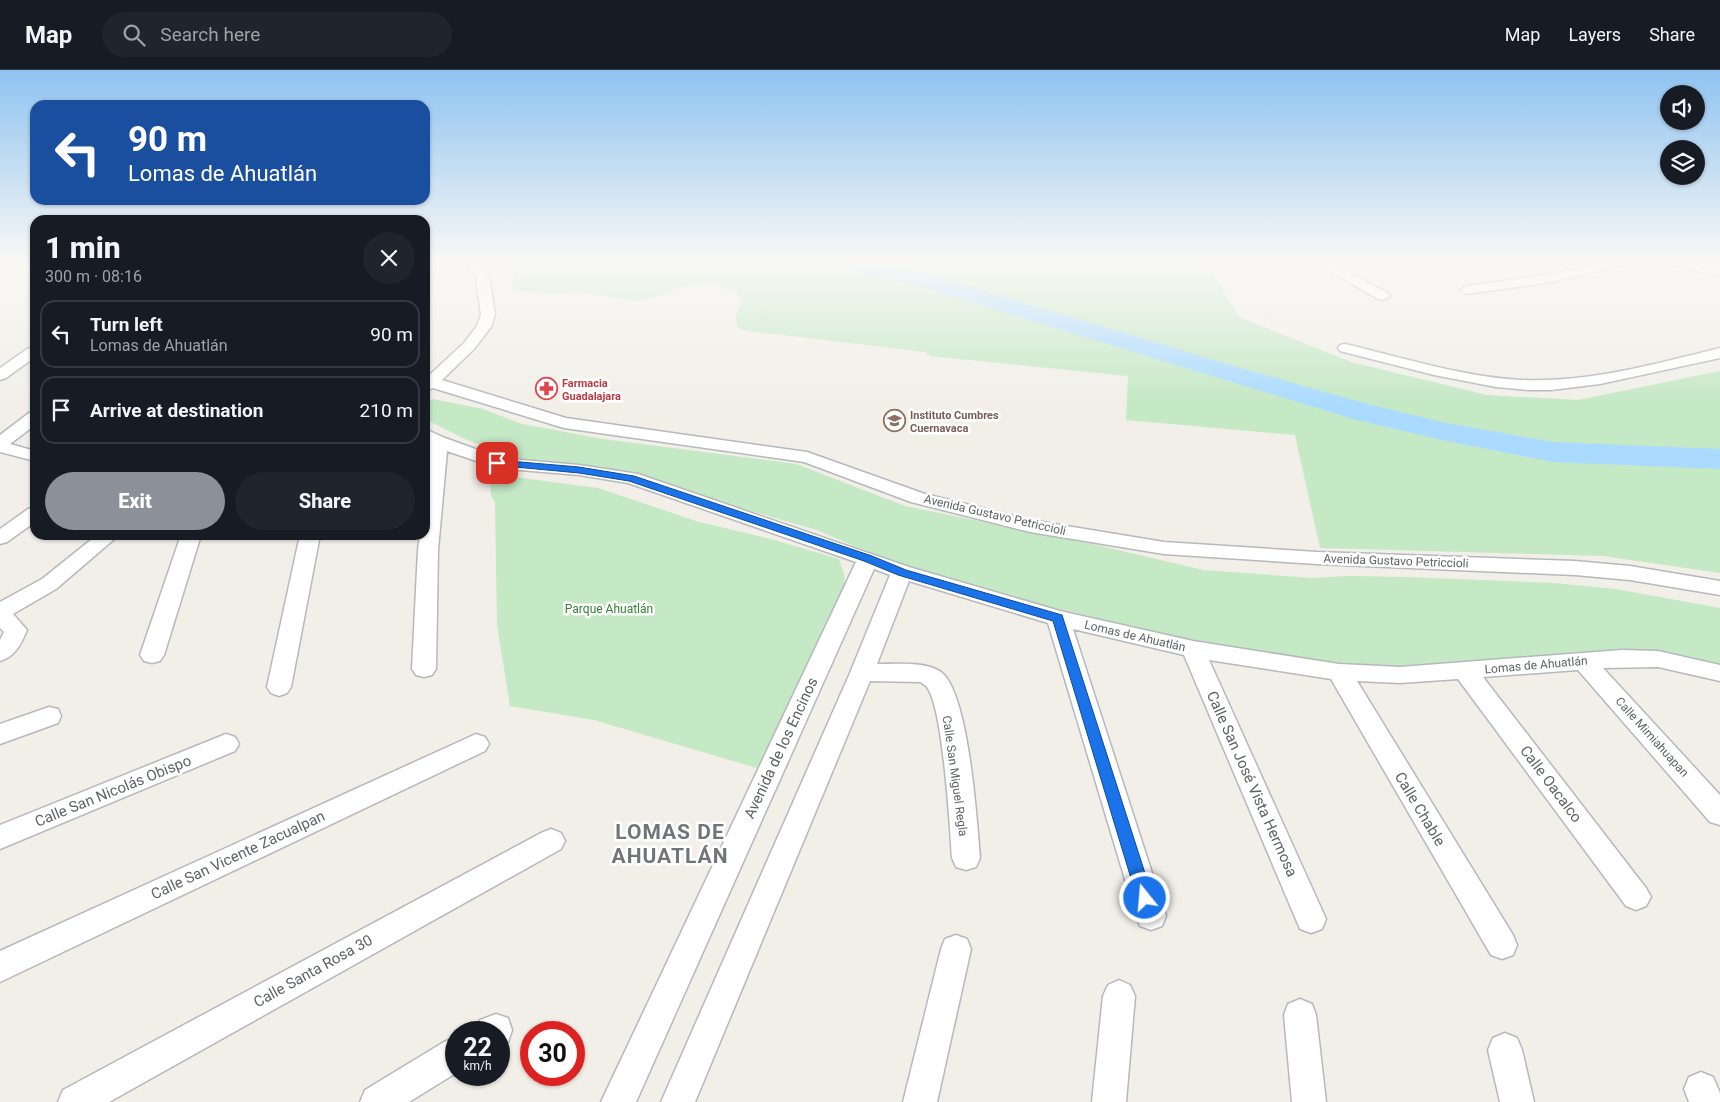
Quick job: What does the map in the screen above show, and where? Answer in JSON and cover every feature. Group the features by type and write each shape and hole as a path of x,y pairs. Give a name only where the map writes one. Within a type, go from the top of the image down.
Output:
{"street":[{"name":"Avenida Gustavo Petriccioli","path":"430,382 469,346 484,327 488,315 487,310"},
{"path":"1345,348 1405,365 1485,380 1528,385 1562,384 1626,375 1720,353"},
{"path":"0,375 30,353"},
{"name":"Avenida Gustavo Petriccioli","path":"430,385 564,423 807,457 918,498 1030,526 1155,547 1317,558 1576,568 1630,573 1720,588"},
{"path":"0,443 30,421"},
{"path":"430,494 432,438"},
{"name":"Lomas de Ahuatlán","path":"432,438 497,463 579,470 631,478 868,558 902,572 1058,618 1193,649 1339,672 1400,675 1584,661 1658,659 1720,673"},
{"path":"0,447 28,454"},
{"path":"0,465 28,454"},
{"path":"0,538 30,517"},
{"path":"0,653 10,644 16,630 0,613 50,584 103,540"},
{"path":"152,655 190,540"},
{"path":"279,687 309,540"},
{"path":"424,669 428,540"},
{"name":"Avenida de los Encinos","path":"618,1102 868,558"},
{"path":"678,1102 862,673 902,572"},
{"path":"1058,618 1150,916"},
{"name":"Calle San José Vista Hermosa","path":"1193,649 1312,919"},
{"name":"Calle Mimiahuapan","path":"1584,661 1720,814"},
{"name":"Calle Oacalco","path":"1465,671 1636,897"},
{"name":"Calle Chable","path":"1339,672 1502,945"},
{"name":"Calle San Miguel Regla","path":"862,673 922,674 934,679 941,689 951,728 966,858"},
{"path":"0,734 49,716"},
{"name":"Calle San Nicolás Obispo","path":"0,837 226,744"},
{"name":"Calle San Vicente Zacualpan","path":"0,967 476,744"},
{"name":"Calle Santa Rosa 30","path":"75,1102 550,841"},
{"path":"920,1102 956,949"},
{"path":"1109,1102 1119,996"},
{"path":"1300,1016 1309,1102"},
{"path":"1505,1050 1518,1102"},
{"path":"377,1102 445,1061"}],"green space":[{"path":"738,310 1235,310 1239,317 1351,362 1487,395 1578,400 1720,371 1720,573 1603,556 1320,548 1295,435 1126,420 1128,376 930,356 925,352 741,330 736,320"},
{"path":"430,400 483,409 522,424 603,439 796,464 905,506 1101,546 1203,570 1311,578 1348,576 1407,577 1554,583 1616,589 1720,608 1720,671 1667,661 1395,674 1187,643 1086,615 933,580 817,530 695,495 649,476 510,457 465,439 430,422"},
{"name":"Parque Ahuatlán","path":"490,474 598,488 699,522 771,539 839,559 845,577 841,604 760,769 594,720 510,706 497,625 495,502 491,496"}],"waterway":[{"path":"1022,310 1364,413 1446,432 1553,452 1720,459"}],"place":[{"name":"Farmacia Guadalajara","path":"546,389"},
{"name":"Instituto Cumbres Cuernavaca","path":"894,421"}],"district":[{"name":"LOMAS DE AHUATLÁN","path":"670,844"}],"route":[{"path":"497,463 579,470 631,478 868,558 902,572 1058,618 1145,898"}]}
